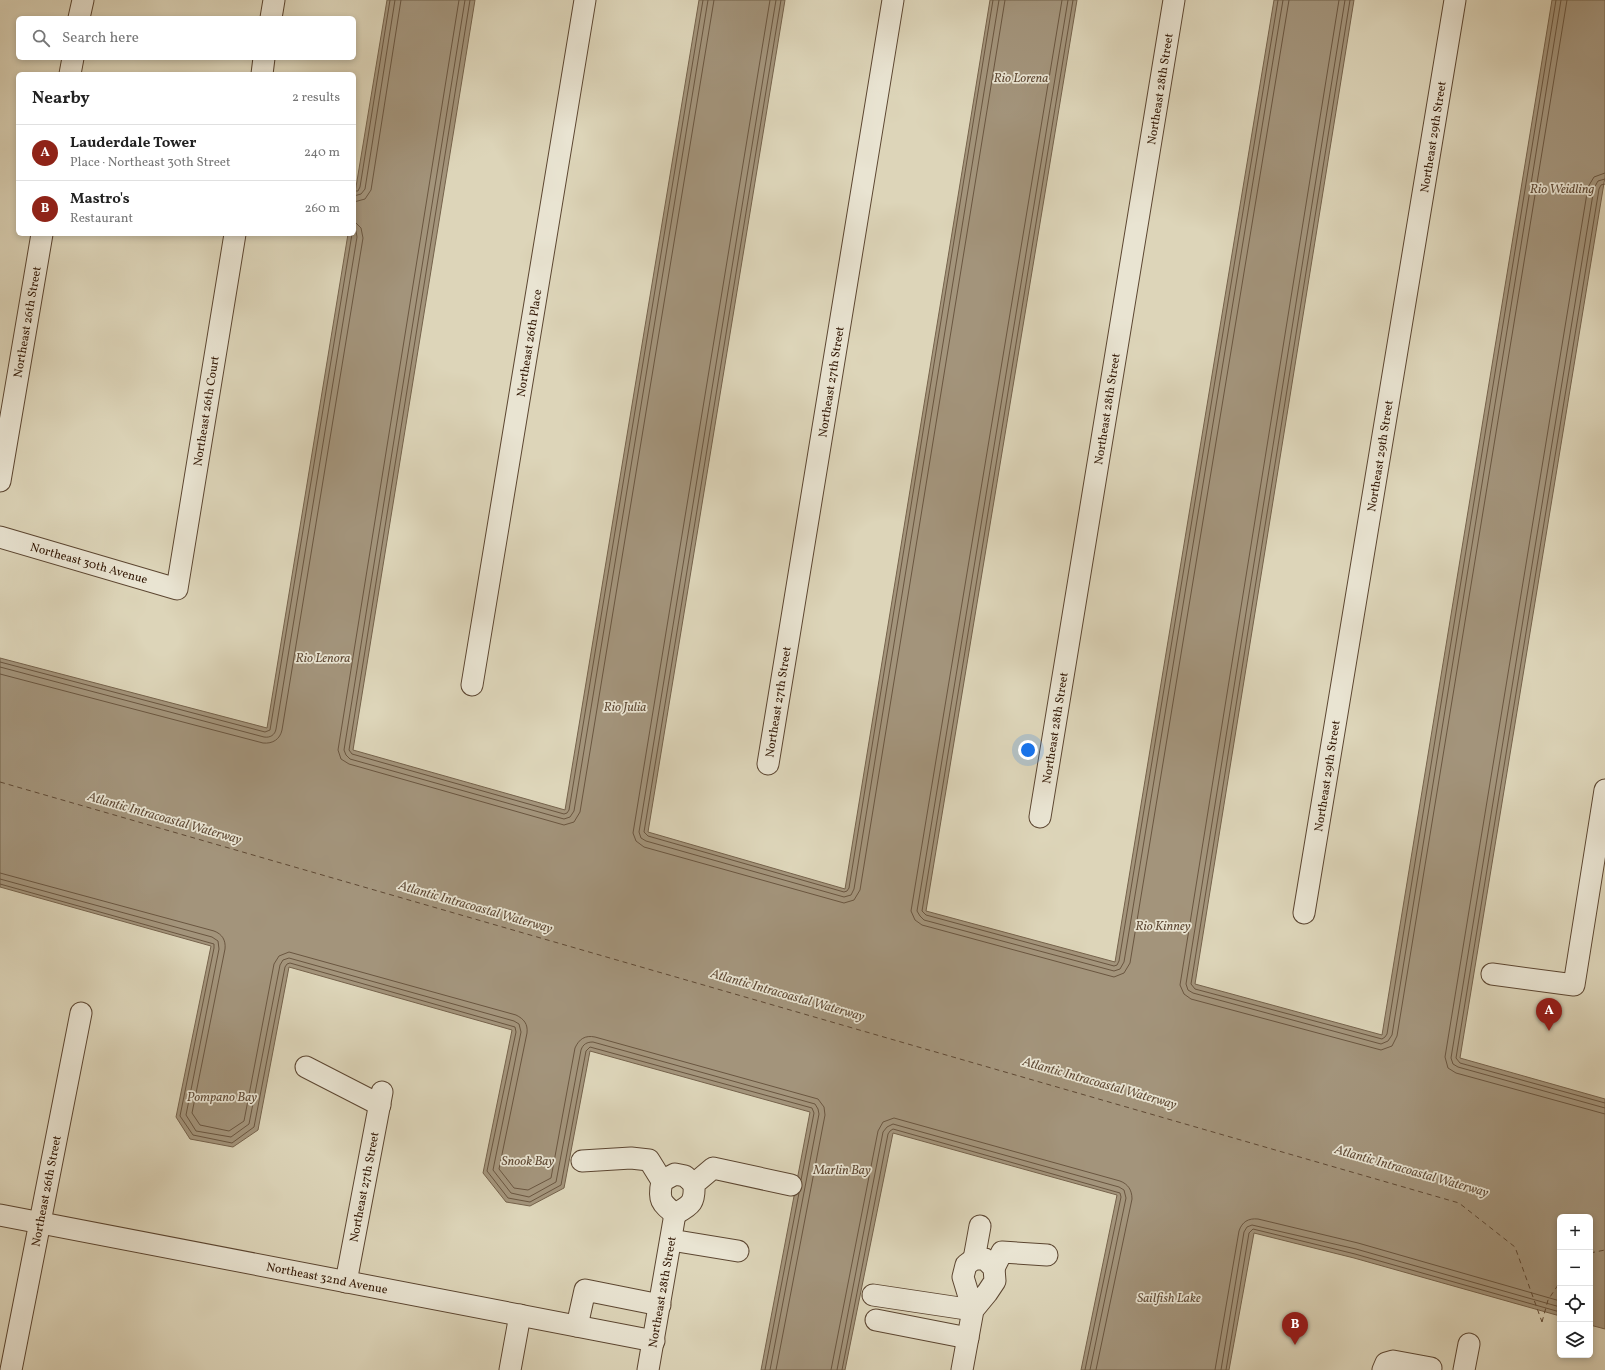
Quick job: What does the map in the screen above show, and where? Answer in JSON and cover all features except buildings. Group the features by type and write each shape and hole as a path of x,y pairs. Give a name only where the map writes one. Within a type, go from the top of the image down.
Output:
{"street":[{"path":"80,16 83,0"},
{"path":"271,16 274,0"},
{"name":"Northeast 26th Place","path":"472,685 585,0"},
{"name":"Northeast 27th Street","path":"768,764 893,0"},
{"name":"Northeast 28th Street","path":"1040,817 1174,0"},
{"name":"Northeast 29th Street","path":"1304,913 1455,0"},
{"path":"70,72 73,60"},
{"path":"262,72 264,60"},
{"name":"Northeast 26th Street","path":"0,481 42,236"},
{"name":"Northeast 26th Court","path":"177,589 236,236"},
{"name":"Northeast 30th Avenue","path":"0,537 177,589"},
{"path":"1492,974 1574,985 1597,879 1605,790"},
{"name":"Northeast 26th Street","path":"11,1370 81,1013"},
{"name":"Northeast 27th Street","path":"306,1067 381,1098 346,1282"},
{"path":"582,1161 631,1158 649,1160 662,1181 660,1194 663,1204 675,1214 689,1207 695,1196 694,1184 685,1176 675,1174 662,1181"},
{"path":"694,1184 713,1168 791,1185"},
{"name":"Northeast 28th Street","path":"648,1370 675,1214"},
{"name":"Northeast 32nd Avenue","path":"0,1215 654,1341"},
{"path":"974,1259 980,1226"},
{"path":"671,1240 738,1251"},
{"path":"973,1310 995,1281 994,1268 1002,1252 1047,1255"},
{"path":"962,1370 973,1310 963,1277 966,1265 974,1259 985,1259 994,1268"},
{"path":"577,1326 585,1290 660,1305"},
{"path":"873,1295 973,1310"},
{"path":"510,1370 520,1315"},
{"path":"876,1320 968,1338"},
{"path":"1464,1370 1469,1344"},
{"path":"1383,1370 1386,1363 1393,1361 1431,1368"}],"water":[{"path":"387,0 475,0 353,750 565,810 699,0 785,0 648,832 845,889 990,0 1077,0 926,911 1115,962 1274,0 1354,0 1195,984 1382,1035 1552,0 1605,0 1605,177 1460,1058 1605,1099 1605,1329 1593,1326 1593,1214 1557,1214 1557,1315 1354,1258 1254,1233 1229,1370 1081,1370 1117,1195 893,1133 845,1370 761,1370 810,1112 590,1051 564,1188 530,1206 506,1202 483,1173 512,1030 289,967 258,1130 233,1147 190,1139 176,1117 211,946 0,887 0,658 267,728 348,236 356,236 356,187"}],"ferry route":[{"path":"0,782 1459,1203 1515,1247 1542,1322"},
{"path":"1593,1252 1605,1250"},
{"path":"1542,1322 1548,1300 1557,1286"}],"place":[{"name":"Lauderdale Tower","path":"1549,1031"},
{"name":"Mastro's","path":"1295,1345"}],"water label":[{"name":"Rio Lorena","path":"1021,77"},
{"name":"Rio Weidling","path":"1562,188"},
{"name":"Rio Lenora","path":"323,657"},
{"name":"Rio Julia","path":"625,706"},
{"name":"Atlantic Intracoastal Waterway","path":"165,817"},
{"name":"Atlantic Intracoastal Waterway","path":"476,906"},
{"name":"Rio Kinney","path":"1163,925"},
{"name":"Atlantic Intracoastal Waterway","path":"788,994"},
{"name":"Atlantic Intracoastal Waterway","path":"1100,1082"},
{"name":"Pompano Bay","path":"222,1096"},
{"name":"Snook Bay","path":"528,1160"},
{"name":"Marlin Bay","path":"842,1169"},
{"name":"Atlantic Intracoastal Waterway","path":"1412,1170"},
{"name":"Sailfish Lake","path":"1169,1297"}]}
